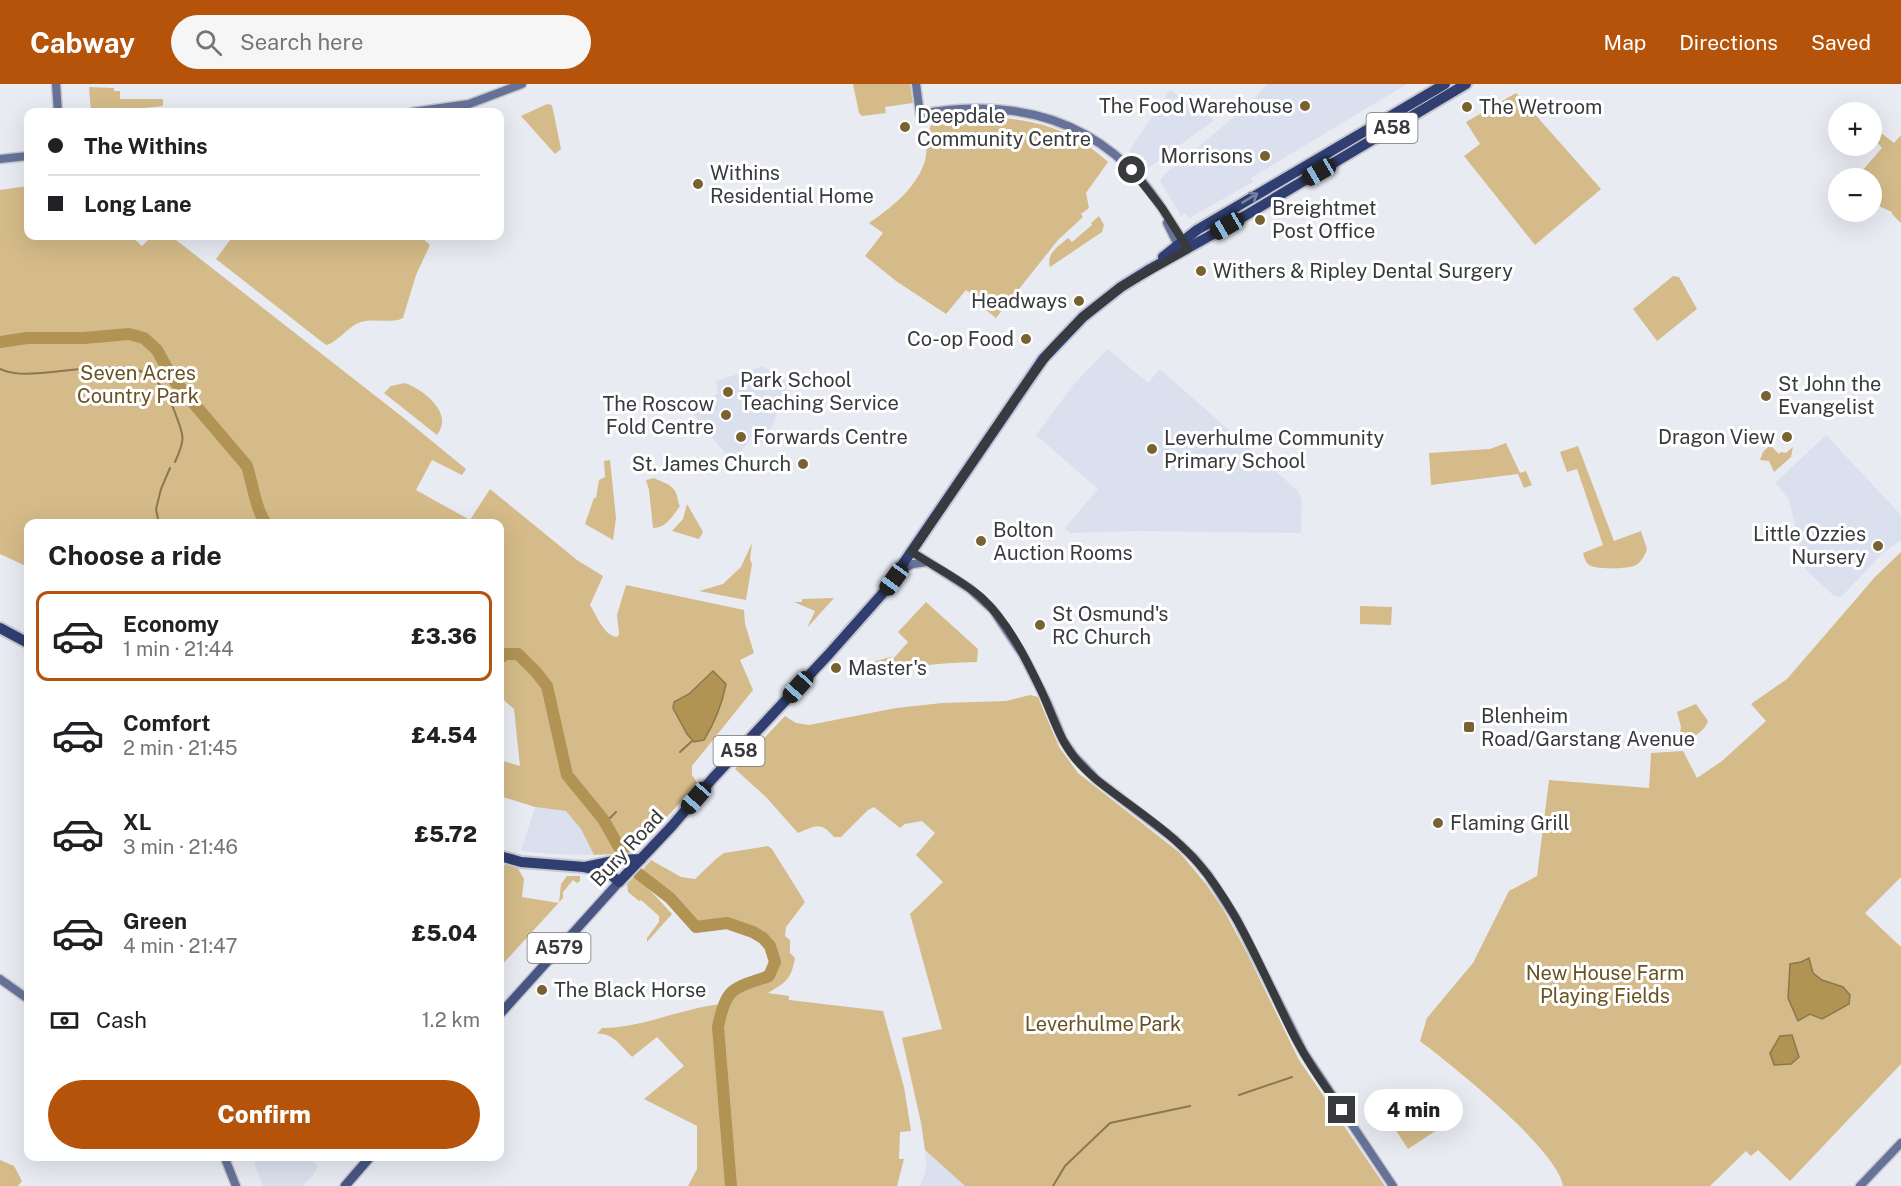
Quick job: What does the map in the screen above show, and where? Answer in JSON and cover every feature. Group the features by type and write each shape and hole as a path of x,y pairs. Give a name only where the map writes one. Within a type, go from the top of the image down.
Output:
{"highway":[{"name":"Bury Road","path":"1184,246 1197,230 1445,84"},
{"name":"Bury Road","path":"623,878 842,641 883,593 1017,396 1054,346 1083,317 1102,301 1184,246 1466,84"},
{"path":"0,628 24,641"},
{"path":"504,857 521,862 584,867 623,878"},
{"path":"584,867 598,862 641,859"},
{"path":"607,862 623,878"}],"main road":[{"name":"Bury Road","path":"504,1010 623,878"},
{"path":"345,1186 367,1161"}],"street":[{"path":"56,84 58,108"},
{"path":"440,108 469,104 522,84"},
{"path":"916,84 920,114 966,108 1000,109 1044,117 1078,129 1117,156 1178,225 1186,229 1197,230"},
{"path":"0,159 24,156"},
{"path":"1162,208 1184,246"},
{"path":"912,552 944,571 981,598 1003,623 1018,646 1034,675 1063,740 1081,765 1174,839 1208,875 1242,928 1304,1053 1393,1186"},
{"path":"901,569 927,562"},
{"path":"0,979 24,996"},
{"path":"1860,1186 1901,1143"},
{"path":"226,1161 236,1186"}],"shaded area":[{"path":"1267,84 1407,84 1251,178 1253,182 1189,218 1185,213 1181,216 1160,181 1164,175 1245,108"},
{"path":"1170,90 1214,120 1147,169 1129,151"},
{"name":"Leverhulme Community Primary School","path":"1108,349 1148,383 1160,369 1298,491 1302,500 1301,533 1138,531 1070,533 1065,528 1098,489 1036,435 1074,384"},
{"path":"763,366 789,383 765,444 753,435 735,460 724,452 684,403 708,400 718,393 716,381"},
{"path":"1826,435 1901,515 1901,540 1883,553 1841,597 1834,596 1805,569 1789,499 1775,483"},
{"path":"713,671 726,684 722,699 715,720 704,740 694,742 673,708 674,702 689,694"},
{"path":"535,807 566,811 581,829 594,855 521,851"},
{"path":"1809,958 1813,973 1822,980 1843,987 1850,995 1849,1004 1822,1019 1810,1014 1798,1021 1788,998 1790,964"},
{"path":"1792,1035 1799,1057 1791,1064 1774,1065 1770,1053 1780,1036"},
{"path":"925,1150 965,1186 920,1186 926,1167"},
{"path":"254,1161 314,1161 318,1166 303,1186 263,1186"}],"green space":[{"path":"853,84 910,84 913,103 885,107 886,113 862,116 859,113"},
{"path":"89,87 114,88 114,91 120,91 120,99 163,99 163,106 91,108"},
{"path":"1516,93 1601,189 1535,245 1464,156 1480,144 1466,122"},
{"path":"547,104 552,105 561,149 555,154 521,116"},
{"path":"976,116 1014,119 1047,126 1078,140 1108,162 1086,193 1089,208 1081,214 1083,217 1058,240 996,318 977,303 978,299 966,290 946,314 896,281 865,256 883,233 869,223 893,205 920,173 926,158 931,126 941,118"},
{"path":"1882,134 1894,143 1901,135 1901,223 1892,212 1882,208 1882,168 1865,168 1875,156 1882,156"},
{"name":"Seven Acres Country Park","path":"24,187 24,240 135,240 142,246 148,240 176,240 466,469 462,475 432,460 416,490 468,519 24,519 24,565 0,554 0,190"},
{"path":"1099,216 1104,225 1102,232 1050,267 1049,262 1054,250 1068,238 1072,242"},
{"path":"230,240 424,240 430,245 416,275 403,318 394,321 361,322 351,327 334,342 326,345 216,259"},
{"path":"1673,276 1679,277 1697,309 1657,341 1633,309"},
{"path":"405,383 428,397 439,411 442,419 437,435 384,393 391,386"},
{"path":"1506,443 1520,473 1526,471 1532,485 1524,488 1518,474 1431,485 1429,453 1490,449"},
{"path":"1770,445 1779,454 1786,453 1793,447 1791,457 1774,472 1769,461 1760,460 1763,452"},
{"path":"1578,446 1614,541 1641,531 1647,549 1643,558 1636,565 1598,568 1592,567 1585,560 1583,553 1603,545 1577,469 1567,472 1560,452"},
{"path":"610,460 616,518 613,540 585,524 594,498 596,498 599,480 605,477 604,461"},
{"path":"654,478 673,488 680,506 666,523 653,528 646,480"},
{"name":"Seven Acres Country Park","path":"490,489 577,560 603,576 590,605 601,625 612,636 617,637 619,634 617,615 626,585 744,610 745,624 754,653 740,660 753,690 692,766 692,775 698,784 637,848 629,853 594,855 581,829 566,811 535,807 504,797 504,761 520,766 514,709 504,700 504,519 471,519"},
{"path":"687,504 703,532 699,539 672,531 683,519"},
{"path":"752,543 750,559 752,564 746,600 699,591 723,584 741,567"},
{"name":"New House Farm Playing Fields","path":"1901,552 1901,877 1865,913 1901,947 1901,1064 1790,1181 1758,1150 1751,1156 1746,1151 1710,1186 1563,1186 1557,1170 1524,1131 1478,1088 1420,1041 1427,1018 1473,963 1509,891 1537,876 1549,780 1649,788 1651,753 1683,751 1697,778 1722,761 1766,721 1751,704 1787,679 1875,577"},
{"path":"834,598 807,628 815,611 794,602 802,602 802,599"},
{"path":"926,602 978,649 977,662 919,666 861,675 873,662 890,657 893,659 908,642 898,632"},
{"path":"1360,606 1392,607 1391,625 1360,624"},
{"name":"Leverhulme Park","path":"1030,695 1038,697 1059,747 1078,773 1180,853 1206,884 1223,909 1247,953 1299,1060 1385,1186 965,1186 925,1150 902,1038 942,1029 910,914 943,882 916,855 935,833 922,821 905,824 900,828 874,807 868,810 841,837 834,837 818,826 798,833 766,797 735,769 785,716 796,723 809,725 896,708 942,703 1006,701"},
{"path":"1696,704 1708,721 1705,727 1688,739 1659,743 1666,733 1680,733 1681,727 1677,712"},
{"path":"768,846 805,902 786,927 785,936 790,940 790,953 795,958 792,971 783,983 768,993 789,996 789,1000 883,1011 904,1087 911,1131 900,1132 899,1159 904,1159 897,1186 688,1186 697,1169 697,1126 644,1099 684,1066 657,1037 632,1057 612,1038 597,1034 602,1028 632,1025 692,1009 722,1004 733,989 769,976 775,962 770,946 763,938 727,923 696,927 670,898 639,874 651,860 681,877 695,879 724,853"},
{"path":"504,865 517,867 524,879 522,897 559,903 504,963"},
{"path":"636,875 672,914 647,942 647,938 659,922 659,916 628,892 627,884"},
{"path":"567,876 580,876 580,881 577,883 573,880 563,892 563,898 559,902 561,884"},
{"path":"1414,1108 1440,1128 1408,1149 1389,1120"},
{"path":"0,1160 14,1166 22,1181 18,1186 0,1186"}],"waterway":[{"path":"0,342 27,338 84,338 129,334 144,338 157,350 173,379 247,466 263,519"},
{"path":"0,369 25,374 112,367 133,369 147,374 168,396 181,431 182,441 175,462"},
{"path":"158,519 156,509 170,468"},
{"path":"504,655 518,654 547,686 567,775 603,819 623,854"},
{"path":"680,752 692,741"},
{"path":"605,823 616,812"},
{"path":"639,874 670,898 696,927 727,923 763,938 770,946 775,962 769,976 739,987 728,996 718,1027 731,1186"},
{"path":"1239,1095 1292,1077"},
{"path":"1053,1186 1065,1166 1110,1123 1190,1106"}],"place":[{"name":"The Food Warehouse","path":"1305,106"},
{"name":"The Wetroom","path":"1467,107"},
{"name":"Deepdale Community Centre","path":"905,127"},
{"name":"Morrisons","path":"1265,156"},
{"name":"Withins Residential Home","path":"698,184"},
{"name":"Breightmet Post Office","path":"1260,220"},
{"name":"Withers & Ripley Dental Surgery","path":"1201,271"},
{"name":"Headways","path":"1079,301"},
{"name":"Co-op Food","path":"1026,339"},
{"name":"Park School Teaching Service","path":"728,392"},
{"name":"St John the Evangelist","path":"1766,396"},
{"name":"The Roscow Fold Centre","path":"726,415"},
{"name":"Forwards Centre","path":"741,437"},
{"name":"Dragon View","path":"1787,437"},
{"name":"Leverhulme Community Primary School","path":"1152,449"},
{"name":"St. James Church","path":"803,464"},
{"name":"Bolton Auction Rooms","path":"981,541"},
{"name":"Little Ozzies Nursery","path":"1878,546"},
{"name":"St Osmund's RC Church","path":"1040,625"},
{"name":"Master's","path":"836,668"},
{"name":"Blenheim Road/Garstang Avenue","path":"1469,727"},
{"name":"Flaming Grill","path":"1438,823"},
{"name":"The Black Horse","path":"542,990"}],"route":[{"path":"1132,170 1170,219 1188,249 1121,287 1083,317 1054,346 1017,396 912,552 970,589 993,610 1018,646 1047,702 1063,740 1081,765 1174,839 1201,865 1237,920 1293,1034 1318,1077 1342,1110"}]}
